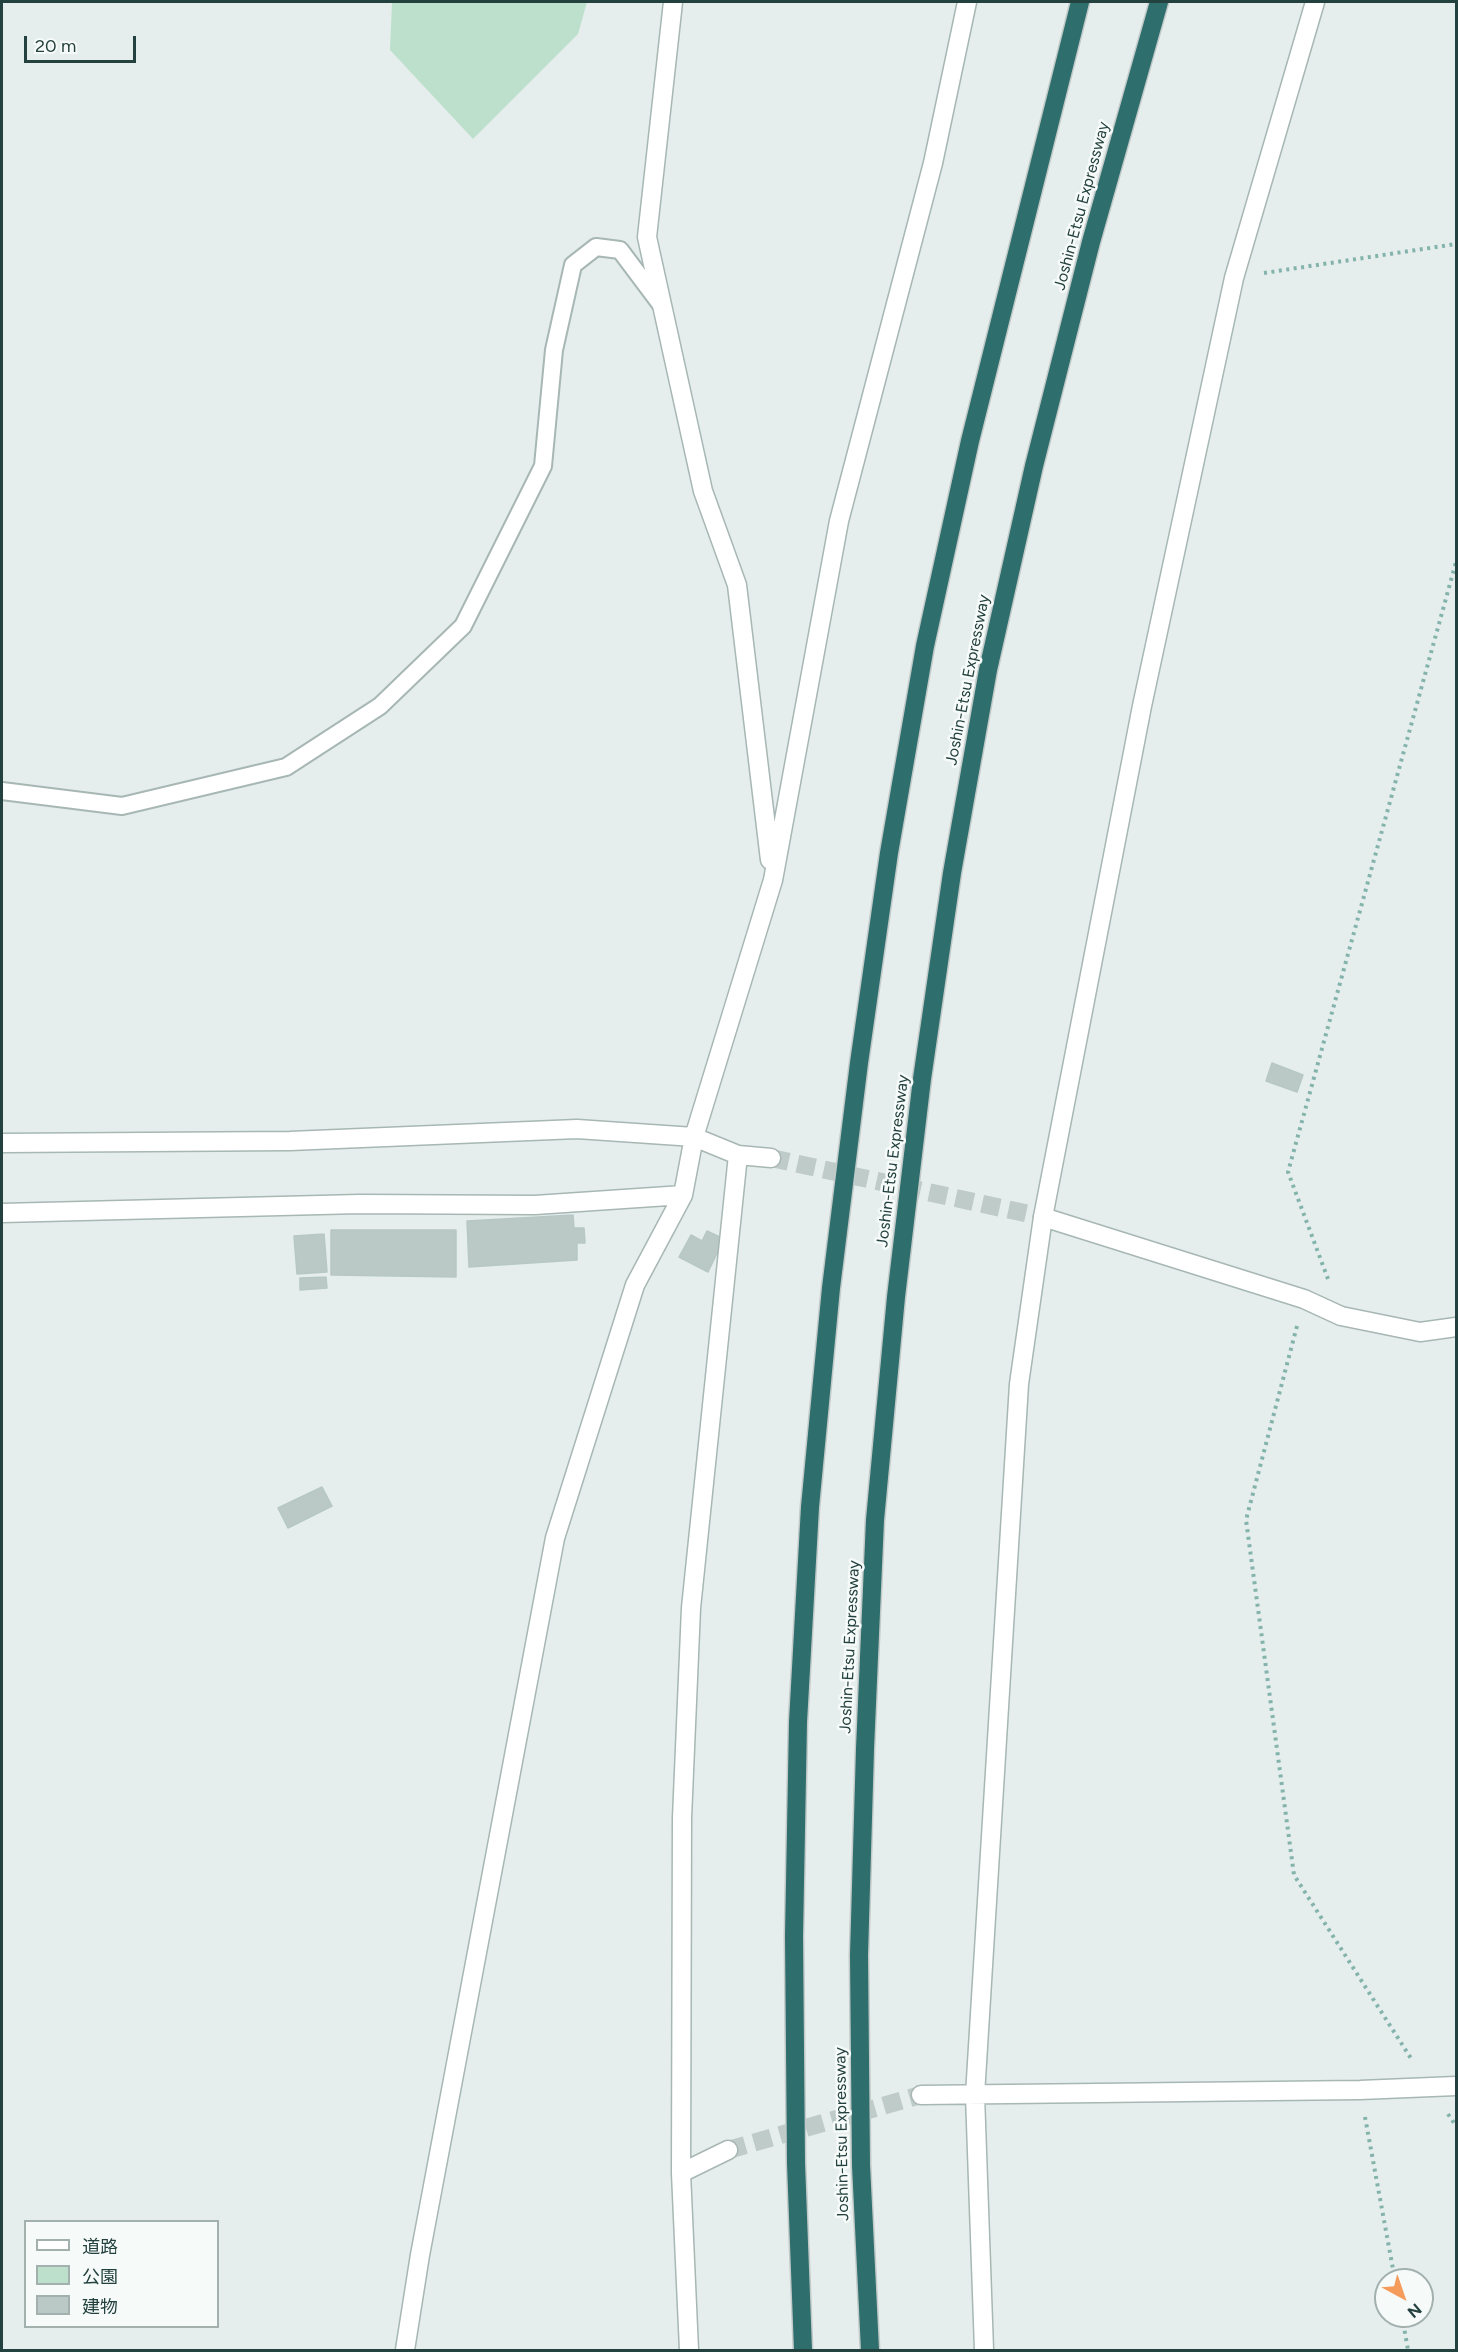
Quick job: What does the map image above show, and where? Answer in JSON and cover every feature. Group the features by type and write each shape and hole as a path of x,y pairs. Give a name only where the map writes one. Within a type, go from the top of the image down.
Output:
{"highway":[{"path":"804,2350 796,2163 794,1936 798,1722 810,1507 831,1288 859,1063 886,877 925,646 970,441 1080,2"},
{"name":"Joshin-Etsu Expressway","path":"870,2350 861,2165 858,1955 865,1738 875,1520 896,1297 922,1079 952,873 988,670 1034,466 1091,242 1159,2"}],"street":[{"path":"673,2 647,237 703,491 737,585 773,880"},
{"path":"405,2350 420,2255 555,1538 635,1285 683,1195 694,1137 773,880 839,521 933,163 967,2"},
{"path":"984,2350 975,2096 1018,1384 1043,1217 1142,706 1233,278 1315,2"},
{"path":"2,1143 290,1141 577,1129 694,1137 738,1155 771,1158"},
{"path":"689,2350 681,2173 682,1818 691,1608 738,1155"},
{"path":"2,1213 337,1205 535,1205 683,1195"},
{"path":"1043,1217 1304,1299 1341,1316 1420,1332 1456,1327"},
{"path":"921,2095 1360,2090 1456,2086"},
{"path":"681,2173 728,2150"}],"lane":[{"path":"2,791 122,806 286,767 380,706 463,626 543,466 554,350 573,266 596,247 620,249 662,307"}],"path":[{"path":"1233,278 1456,244"},
{"path":"1341,1316 1288,1172 1456,562"},
{"path":"1304,1299 1246,1520 1294,1875 1430,2086"},
{"path":"1360,2090 1393,2268"},
{"path":"1404,2328 1408,2350"}],"green space":[{"path":"392,2 587,2 578,34 473,139 390,50"}],"building":[{"path":"1272,1063 1303,1075 1297,1092 1266,1081"},
{"path":"573,1215 574,1228 584,1228 585,1243 577,1243 577,1260 469,1267 467,1221"},
{"path":"331,1230 456,1230 456,1277 331,1275"},
{"path":"707,1231 724,1239 708,1272 679,1257 691,1235 702,1241"},
{"path":"324,1234 327,1272 297,1274 294,1236"},
{"path":"326,1277 327,1288 300,1290 300,1278"},
{"path":"322,1487 332,1506 288,1528 278,1508"}],"tunnel":[{"path":"771,1158 1043,1217"},
{"path":"728,2150 921,2095"}]}
